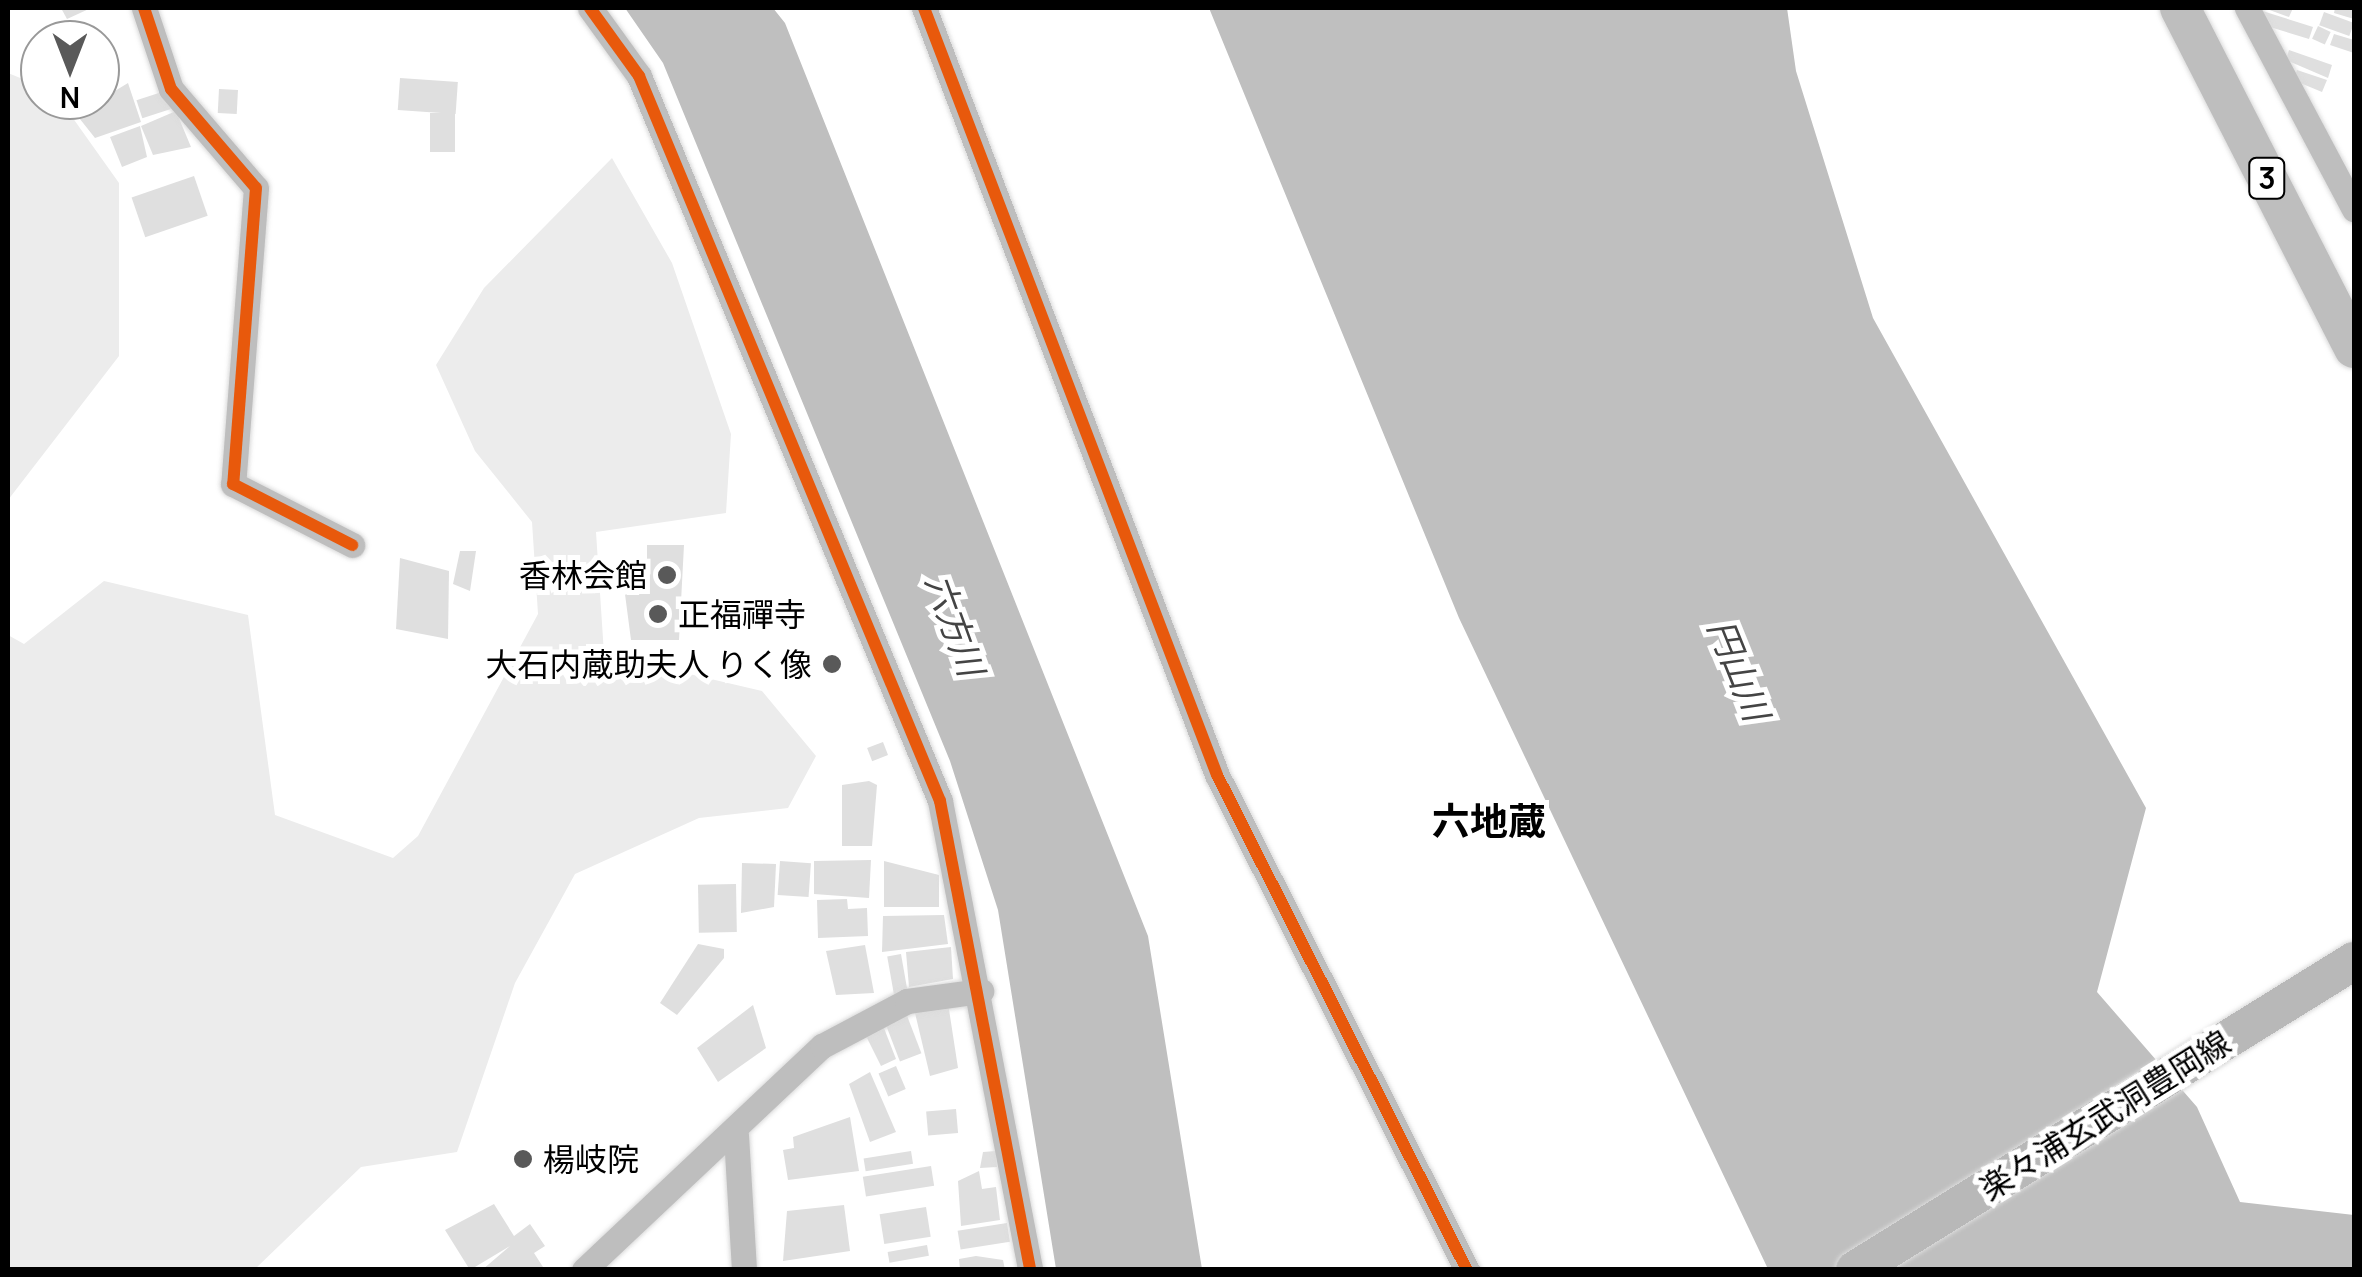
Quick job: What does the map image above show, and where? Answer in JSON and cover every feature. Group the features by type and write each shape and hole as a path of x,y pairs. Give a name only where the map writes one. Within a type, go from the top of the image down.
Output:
{"main road":[{"name":"3","path":"2180,8 2351,339"},
{"name":"楽々浦玄武洞豊岡線","path":"1855,1270 2354,961"}],"street":[{"path":"144,8 171,88 256,188 233,484 352,545"},
{"path":"590,8 638,76 940,801 980,991 1030,1270"},
{"path":"924,8 1217,775 1467,1270"},
{"path":"2246,8 2354,209"},
{"path":"584,1270 736,1135 822,1046 907,1001 980,991"},
{"path":"736,1135 744,1270"}],"shaded area":[{"path":"8,73 20,78 20,120 74,120 119,183 119,356 8,500"},
{"path":"612,158 672,263 731,434 726,513 596,532 604,654 762,691 816,756 788,808 699,818 575,874 515,983 457,1152 361,1167 255,1269 8,1269 8,635 24,644 104,581 248,615 275,815 393,858 418,836 538,614 532,522 475,451 436,365 484,288"}],"water":[{"name":"六方川","path":"625,8 773,8 785,23 1148,936 1202,1269 1056,1269 998,910 950,761 663,63"},
{"name":"円山川","path":"1209,8 1787,8 1796,71 1873,318 2146,808 2097,992 2197,1107 2240,1202 2354,1215 2354,1269 1768,1269 1459,618"}],"building":[{"path":"61,8 91,8 67,19"},
{"path":"2264,8 2293,8 2289,17"},
{"path":"2335,8 2354,8 2354,19 2334,13"},
{"path":"2256,9 2313,27 2309,39 2260,24"},
{"path":"2324,12 2354,23 2349,36 2319,25"},
{"path":"2318,26 2331,32 2325,45 2312,39"},
{"path":"2334,34 2354,40 2354,53 2330,45"},
{"path":"2289,50 2332,65 2328,78 2286,60"},
{"path":"2297,70 2327,80 2322,92 2293,80"},
{"path":"400,78 458,82 456,114 398,110"},
{"path":"128,83 141,122 95,138 81,120 120,120 120,88"},
{"path":"219,89 238,90 237,114 218,113"},
{"path":"165,91 171,109 142,118 136,100"},
{"path":"176,111 191,147 153,155 141,126"},
{"path":"430,113 455,113 455,152 430,152"},
{"path":"140,126 147,157 122,167 110,137"},
{"path":"194,176 208,216 145,237 132,197"},
{"path":"647,545 684,545 679,640 631,640 623,579 647,579"},
{"path":"460,551 476,551 470,591 453,584"},
{"path":"400,558 449,571 448,639 396,629"},
{"path":"883,742 888,755 872,761 867,748"},
{"path":"869,781 877,785 872,846 842,846 842,785"},
{"path":"871,860 869,898 814,894 814,861"},
{"path":"780,861 811,863 809,897 778,895"},
{"path":"884,861 939,875 939,907 884,907"},
{"path":"742,863 776,864 774,907 741,913"},
{"path":"736,884 737,932 699,933 698,885"},
{"path":"847,899 848,909 867,908 868,936 818,938 817,900"},
{"path":"944,915 948,944 882,952 883,916"},
{"path":"698,944 724,949 724,958 677,1015 660,1003"},
{"path":"865,945 874,993 836,995 826,951"},
{"path":"951,947 953,979 909,987 906,952"},
{"path":"901,954 908,992 894,995 887,956"},
{"path":"948,1003 958,1068 930,1076 915,1013"},
{"path":"753,1005 766,1048 718,1082 697,1048"},
{"path":"906,1013 921,1053 900,1061 885,1021"},
{"path":"882,1023 896,1059 881,1066 864,1032"},
{"path":"896,1066 906,1089 888,1096 879,1073"},
{"path":"870,1072 896,1132 870,1142 849,1084"},
{"path":"956,1109 958,1133 928,1136 926,1112"},
{"path":"850,1117 859,1171 788,1180 783,1150 794,1148 793,1137"},
{"path":"911,1151 913,1164 866,1171 864,1159"},
{"path":"996,1151 997,1167 980,1168 983,1152"},
{"path":"931,1166 934,1186 866,1197 863,1177"},
{"path":"979,1171 982,1189 996,1187 1000,1220 961,1226 958,1181"},
{"path":"494,1204 514,1236 530,1224 545,1246 534,1253 543,1267 482,1270 510,1246 470,1270 445,1230"},
{"path":"844,1205 850,1251 783,1261 787,1211"},
{"path":"926,1207 931,1237 884,1244 880,1214"},
{"path":"1007,1223 1010,1242 961,1250 958,1231"},
{"path":"927,1245 929,1256 890,1263 888,1252"},
{"path":"976,1256 1003,1260 1005,1270 960,1270 959,1259"}],"cycle path":[{"path":"144,8 171,89 256,188 233,484 352,545"},
{"path":"590,8 639,76 940,801 1030,1270"},
{"path":"924,8 1217,775 1467,1270"}],"place":[{"name":"香林会館","path":"667,575"},
{"name":"正福禪寺","path":"658,614"},
{"name":"大石内蔵助夫人 りく像","path":"832,664"},
{"name":"楊岐院","path":"523,1159"}],"district":[{"name":"六地蔵","path":"1489,821"}]}
